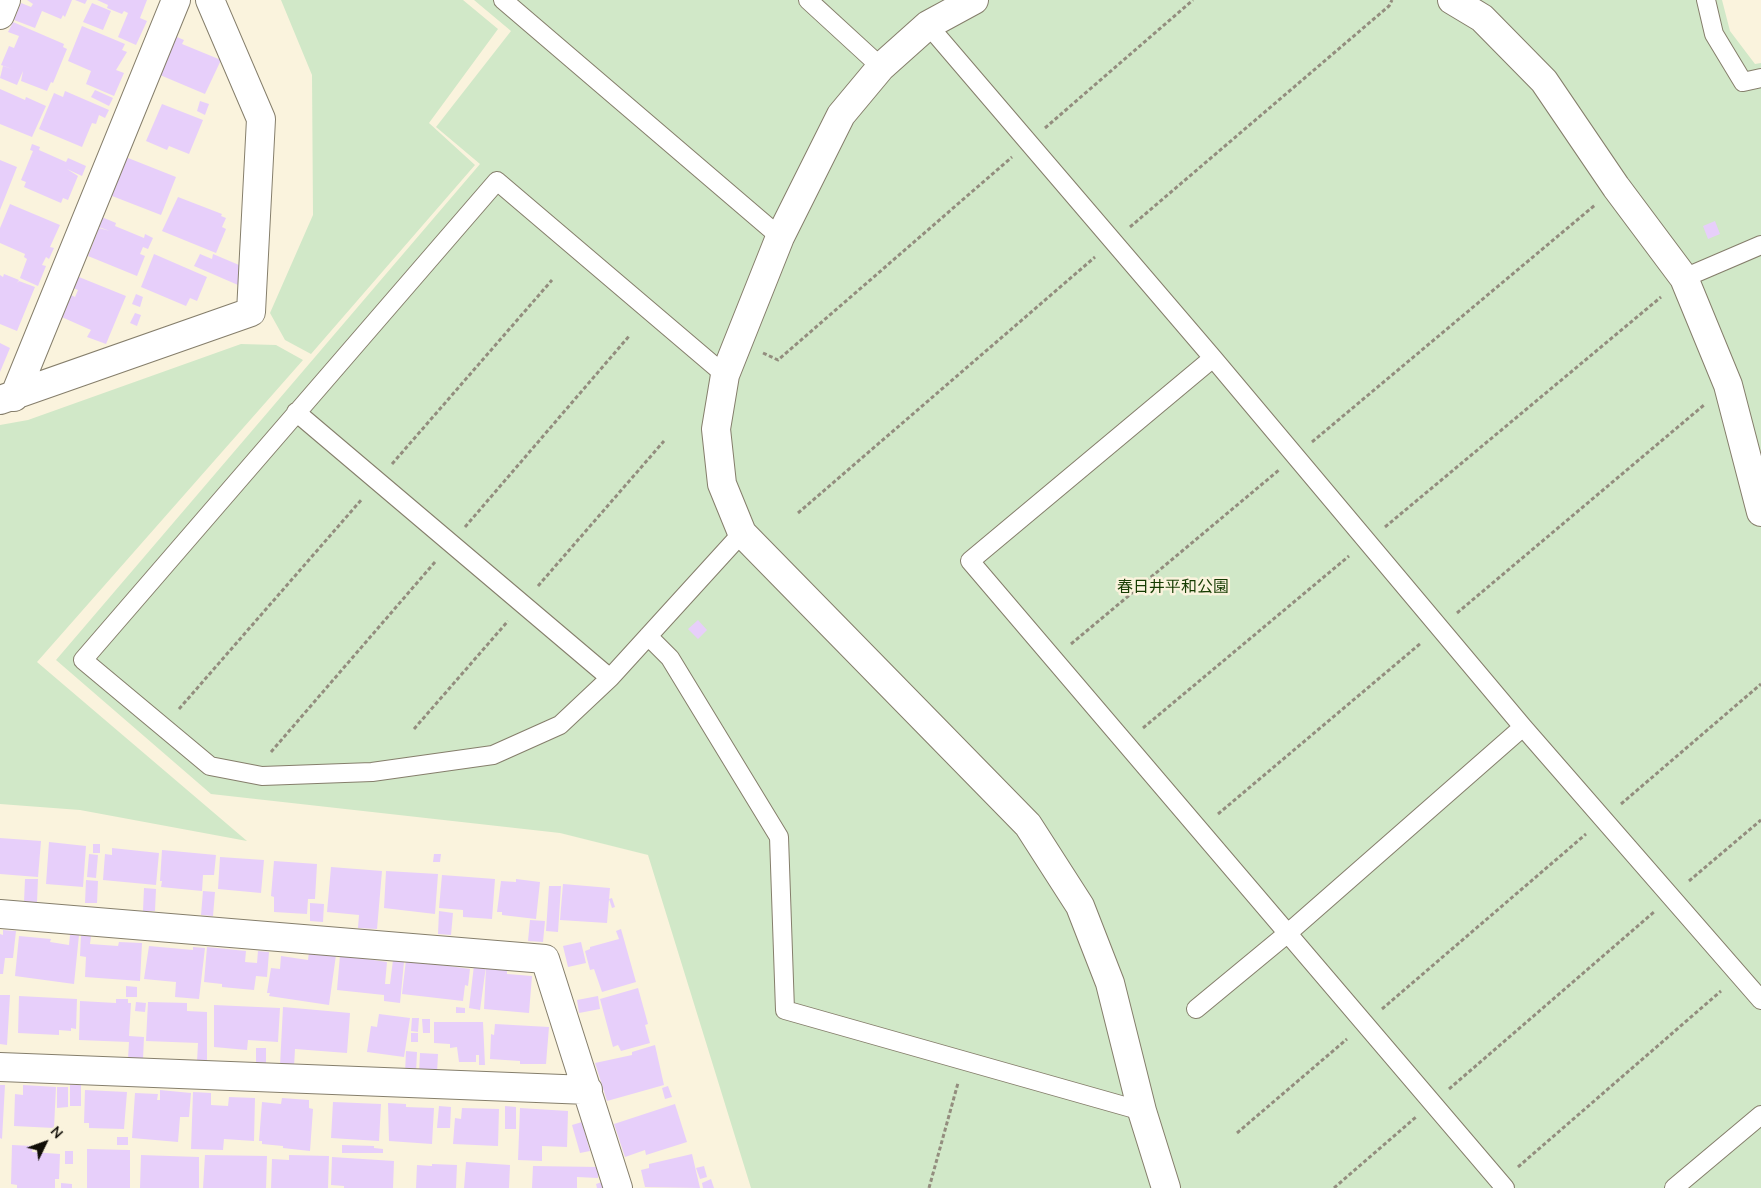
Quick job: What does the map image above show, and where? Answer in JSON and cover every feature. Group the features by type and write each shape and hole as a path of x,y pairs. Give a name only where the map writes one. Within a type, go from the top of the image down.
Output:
{"street":[{"path":"0,15 6,0"},
{"path":"7,398 176,0"},
{"path":"7,398 251,312 260,119 210,0"},
{"path":"974,0 928,25 881,68 841,115 780,237 725,375 716,428 722,484 742,533 1028,825 1080,906 1110,983 1142,1111 1166,1188"},
{"path":"1452,0 1482,18 1544,81 1616,187 1684,278 1728,385 1761,512"},
{"path":"0,914 545,958 618,1188"},
{"path":"0,1068 588,1090"}],"lane":[{"path":"503,0 780,237"},
{"path":"808,0 881,68"},
{"path":"1706,0 1714,34 1743,82 1761,78"},
{"path":"928,25 1213,358 1523,727 1761,1000"},
{"path":"725,375 497,181 83,660 210,766 262,776 372,772 492,755 560,725 610,678 742,533"},
{"path":"1684,278 1761,245"},
{"path":"1213,358 970,561 1503,1185"},
{"path":"296,412 610,678"},
{"path":"648,636 670,658 779,836 785,1010 1142,1111"},
{"path":"1196,1009 1288,933 1523,727"},
{"path":"1674,1188 1761,1114"}],"path":[{"path":"738,340 778,360 1193,0"},
{"path":"1054,659 1616,187"},
{"path":"1125,743 1684,278"},
{"path":"164,727 552,280"},
{"path":"1200,830 1728,385"},
{"path":"1237,1133 1761,684"},
{"path":"1334,1188 1761,820"},
{"path":"1503,1185 1739,975"},
{"path":"929,1188 964,1060"}],"green space":[{"path":"281,0 463,0 498,29 429,123 475,165 311,354 285,340 270,313 313,215 312,75"},
{"name":"春日井平和公園","path":"474,0 1722,0 1730,31 1755,64 1761,63 1761,1188 751,1188 648,855 560,833 211,794 56,660 480,164 436,127 511,31"},
{"path":"241,344 276,345 303,360 37,662 247,841 80,810 0,804 0,425 28,420"}],"building":[{"path":"27,0 72,0 65,17 63,15 61,19 42,11 35,28 14,20 21,3 31,7 33,4"},
{"path":"75,0 87,0 85,4"},
{"path":"97,0 147,0 140,18 147,21 136,45 118,37 128,13 124,11 122,14 107,8 108,5"},
{"path":"92,3 111,11 103,30 83,22"},
{"path":"13,22 64,44 63,47 67,49 53,83 51,82 47,91 21,81 23,71 17,85 0,78 3,66 12,69 1,65 9,46 14,48 19,36 8,32"},
{"path":"82,26 125,44 122,50 127,52 116,70 124,73 114,96 86,84 91,71 68,61"},
{"path":"177,37 184,40 182,44 221,60 205,94 160,75 172,40 175,41"},
{"path":"0,89 25,100 26,97 46,106 32,137 0,124"},
{"path":"95,90 113,98 109,106 91,97"},
{"path":"65,91 109,110 105,118 99,115 96,124 92,123 82,147 39,129 54,93 63,97"},
{"path":"200,101 209,104 205,115 197,111"},
{"path":"162,104 203,120 189,154 169,146 167,150 146,141"},
{"path":"32,144 40,147 39,150 66,162 68,158 86,166 82,176 67,169 78,176 68,200 63,198 61,203 24,187 26,182 21,180 33,151 30,150"},
{"path":"123,156 176,177 161,215 107,194"},
{"path":"0,160 17,167 0,210"},
{"path":"178,197 222,214 221,216 226,218 222,227 226,229 216,253 162,231"},
{"path":"10,204 60,225 50,247 54,248 49,259 46,257 42,265 46,266 38,286 20,278 27,259 24,257 25,254 0,243 0,228"},
{"path":"97,215 116,223 115,226 144,238 145,234 153,238 148,249 143,247 140,254 145,256 137,276 88,256 99,228 110,231 93,225"},
{"path":"1715,221 1720,234 1708,239 1703,226"},
{"path":"154,254 207,277 197,301 190,298 186,306 141,287"},
{"path":"200,254 212,259 213,254 239,265 238,285 194,266"},
{"path":"4,274 19,280 17,283 19,281 35,287 17,331 0,324 0,275 3,277"},
{"path":"74,275 126,296 106,344 87,337 91,330 57,315 66,293 75,297 78,290 68,286"},
{"path":"136,294 143,297 140,307 132,304"},
{"path":"135,313 141,315 137,326 130,323"},
{"path":"0,343 10,348 0,372"},
{"path":"698,620 707,630 698,639 688,629"},
{"path":"0,838 41,841 38,877 0,874"},
{"path":"49,842 86,846 83,887 46,884"},
{"path":"93,844 100,844 100,853 93,853"},
{"path":"112,848 159,853 156,885 103,880 105,854 112,855"},
{"path":"162,850 216,855 214,875 203,875 202,891 161,887"},
{"path":"89,854 98,855 96,878 87,877"},
{"path":"434,854 441,854 440,862 433,862"},
{"path":"220,857 264,860 261,893 218,889"},
{"path":"274,861 317,864 315,899 308,899 307,914 274,912 274,897 271,896"},
{"path":"331,867 382,871 377,929 358,928 359,915 327,912"},
{"path":"386,871 438,874 435,914 384,908"},
{"path":"442,875 495,879 492,919 463,917 463,910 439,908"},
{"path":"25,879 38,879 37,902 24,902"},
{"path":"516,879 540,882 536,919 502,915 502,912 497,912 501,881 516,882"},
{"path":"86,880 98,881 97,903 85,903"},
{"path":"563,884 610,888 607,923 560,920"},
{"path":"549,886 561,886 558,932 546,931"},
{"path":"144,888 156,889 155,911 143,911"},
{"path":"203,891 215,892 213,916 201,915"},
{"path":"612,898 615,907 612,908 609,899"},
{"path":"310,903 324,904 323,922 310,921"},
{"path":"439,911 453,913 451,935 438,934"},
{"path":"530,920 545,921 543,942 528,941"},
{"path":"621,929 636,982 602,992 594,969 590,970 585,951 590,949 590,947 619,939 616,931"},
{"path":"3,930 16,931 13,958 5,958 3,974 0,974 0,934 3,935"},
{"path":"70,935 79,935 74,984 15,976 19,936 51,939 50,942 69,945"},
{"path":"81,935 91,936 90,944 118,946 119,942 142,943 140,981 85,977 86,957 80,956"},
{"path":"581,942 586,963 568,967 563,946"},
{"path":"149,946 193,950 193,947 205,948 199,999 175,997 176,982 144,979"},
{"path":"207,947 246,951 245,962 257,963 258,951 269,952 267,977 256,976 254,990 222,987 222,984 204,982"},
{"path":"309,952 336,955 329,1005 269,996 270,993 267,993 271,968 280,969 281,956 308,960"},
{"path":"340,955 387,962 385,984 390,984 393,960 404,962 400,1003 384,1001 384,995 337,990"},
{"path":"406,960 470,969 468,986 465,985 463,1001 402,994"},
{"path":"474,965 486,966 480,1010 469,1008"},
{"path":"486,968 507,969 507,974 532,976 529,1013 484,1009"},
{"path":"126,986 137,987 137,997 126,997"},
{"path":"638,988 648,1024 645,1025 650,1043 621,1051 618,1045 613,1047 600,999"},
{"path":"0,995 10,995 7,1045 0,1044"},
{"path":"19,996 77,999 76,1029 71,1028 71,1031 59,1030 59,1035 18,1033"},
{"path":"598,996 600,1009 579,1013 577,1000"},
{"path":"116,999 128,999 128,1003 131,1003 129,1036 144,1037 143,1059 128,1059 129,1042 79,1040 80,1001 116,1003"},
{"path":"136,1002 146,1003 145,1012 135,1011"},
{"path":"148,1002 187,1003 187,1011 207,1012 207,1063 197,1062 198,1043 146,1041"},
{"path":"214,1005 280,1008 278,1042 248,1040 247,1050 214,1047"},
{"path":"283,1007 350,1013 347,1053 295,1049 294,1067 280,1066"},
{"path":"456,1007 465,1008 465,1013 456,1013"},
{"path":"379,1014 410,1018 404,1057 367,1052 371,1026 377,1027"},
{"path":"412,1018 419,1018 418,1032 411,1031"},
{"path":"422,1019 430,1019 430,1033 423,1033"},
{"path":"434,1022 483,1022 485,1065 479,1065 479,1055 476,1055 476,1062 459,1062 457,1047 450,1048 450,1044 434,1043"},
{"path":"495,1024 549,1027 546,1064 520,1064 520,1061 490,1059 491,1034 494,1035"},
{"path":"411,1033 418,1033 418,1042 411,1042"},
{"path":"655,1045 664,1085 607,1101 595,1063 632,1055 632,1052"},
{"path":"256,1048 266,1048 266,1066 256,1065"},
{"path":"406,1051 417,1052 416,1073 405,1073"},
{"path":"420,1053 438,1054 437,1073 419,1073"},
{"path":"0,1085 5,1085 2,1139 0,1138"},
{"path":"23,1085 56,1087 54,1128 14,1126 15,1094 23,1095"},
{"path":"70,1085 81,1085 81,1106 70,1106"},
{"path":"668,1086 672,1097 665,1099 662,1088"},
{"path":"57,1087 68,1087 68,1107 57,1108"},
{"path":"85,1090 127,1092 124,1129 89,1128 89,1123 84,1123"},
{"path":"160,1090 191,1093 189,1117 180,1117 178,1142 132,1138 135,1093 158,1094 157,1100 160,1100"},
{"path":"193,1092 211,1093 211,1105 228,1106 229,1097 255,1098 254,1141 224,1139 223,1150 191,1149"},
{"path":"282,1098 309,1100 309,1108 313,1109 310,1151 262,1144 262,1141 259,1141 262,1102 281,1104"},
{"path":"333,1102 381,1104 379,1141 331,1138"},
{"path":"388,1103 406,1104 406,1107 434,1108 432,1144 389,1141"},
{"path":"675,1104 687,1142 646,1155 645,1150 625,1157 614,1124"},
{"path":"439,1106 451,1107 450,1128 437,1128"},
{"path":"505,1106 516,1107 516,1129 505,1129"},
{"path":"462,1108 499,1109 498,1146 453,1144 455,1118 461,1119"},
{"path":"520,1108 568,1111 567,1147 542,1146 542,1161 518,1160"},
{"path":"582,1122 590,1151 580,1153 572,1125"},
{"path":"117,1137 128,1137 128,1145 117,1145"},
{"path":"12,1145 33,1146 32,1152 60,1154 59,1179 55,1179 55,1188 17,1188 17,1185 11,1184"},
{"path":"342,1145 374,1146 374,1148 383,1149 383,1153 342,1153"},
{"path":"87,1149 130,1150 130,1188 87,1188"},
{"path":"65,1151 73,1151 73,1164 65,1164"},
{"path":"692,1154 700,1188 645,1187 641,1170 649,1168 649,1164"},
{"path":"141,1155 199,1157 199,1188 140,1188"},
{"path":"205,1155 267,1156 266,1188 203,1188"},
{"path":"289,1155 329,1156 328,1188 271,1188 272,1159 289,1160"},
{"path":"332,1157 394,1161 393,1188 344,1188 344,1186 331,1185"},
{"path":"466,1162 510,1165 509,1188 464,1188"},
{"path":"432,1164 457,1165 456,1188 416,1188 417,1165 432,1166"},
{"path":"533,1166 598,1167 598,1178 577,1177 577,1188 532,1188"},
{"path":"704,1166 707,1177 700,1179 696,1168"},
{"path":"711,1179 714,1188 703,1188 702,1183"},
{"path":"602,1182 604,1188 597,1188 596,1184"},
{"path":"61,1183 72,1184 72,1188 61,1188"}]}
